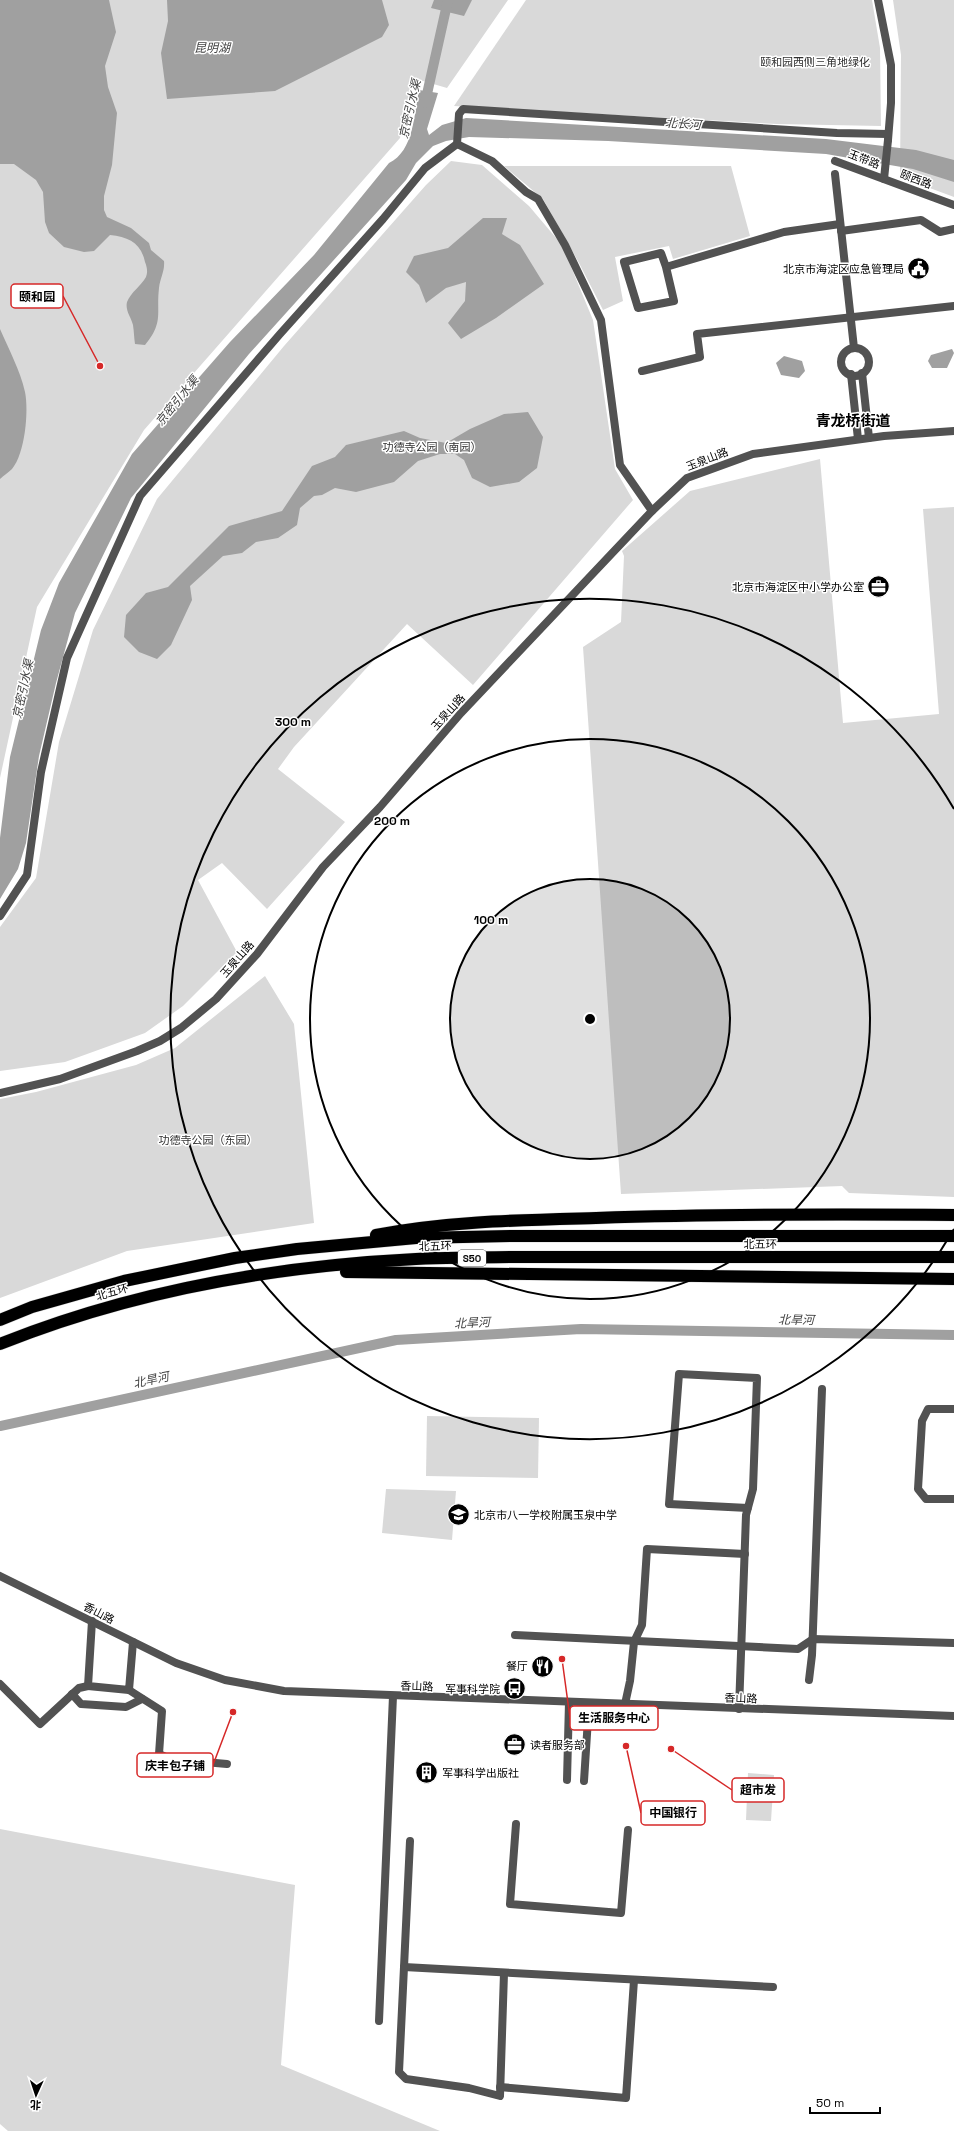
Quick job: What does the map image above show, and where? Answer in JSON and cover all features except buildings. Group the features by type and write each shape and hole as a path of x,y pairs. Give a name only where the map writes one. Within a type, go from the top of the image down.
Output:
{"highway":[{"path":"296,1249 410,1228 500,1221 711,1214 954,1215"},
{"name":"北五环","path":"0,1320 32,1307 124,1281 235,1258 296,1249 416,1238 506,1236 954,1236"},
{"name":"北五环","path":"0,1344 40,1328 128,1300 281,1272 415,1259 506,1257 954,1258"},
{"path":"281,1272 954,1279"}],"street":[{"name":"颐西路","path":"878,0 891,65 888,137 884,176 954,205"},
{"path":"0,916 27,875 41,772 67,658 140,496 280,334 383,219 425,168 457,144 459,114 463,109 888,137"},
{"path":"457,144 492,161 526,192 538,199 565,244 601,320 620,465 652,511"},
{"name":"玉带路","path":"835,161 884,176"},
{"path":"835,174 854,348"},
{"path":"666,267 784,232 921,220 940,232 954,229"},
{"path":"661,253 666,267 674,301 638,308 624,262 661,253"},
{"path":"642,370 700,357 697,334 954,306"},
{"path":"862,374 851,374 843,368 842,359 846,351 854,348 863,350 868,357 868,366 862,374 869,438"},
{"path":"851,374 858,440"},
{"name":"玉泉山路","path":"0,1093 60,1079 160,1041 180,1028 216,999 257,954 324,867 380,807 461,713 652,511 687,478 753,454 869,438 954,431"},
{"path":"739,1708 744,1554 748,1508 753,1489 757,1378 679,1374 670,1504 748,1508"},
{"path":"809,1680 813,1639 822,1390"},
{"path":"954,1409 928,1409 922,1421 918,1489 926,1499 954,1499"},
{"path":"625,1704 630,1681 634,1642 642,1625 647,1550 744,1554"},
{"name":"香山路","path":"0,1576 132,1642 190,1668 225,1680 258,1687 306,1693 954,1716"},
{"path":"88,1686 92,1622"},
{"path":"515,1635 798,1649 813,1639 954,1643"},
{"path":"129,1690 132,1642"},
{"path":"0,1684 40,1724 80,1688 88,1686 129,1690 162,1711 160,1754 170,1759 227,1764"},
{"path":"72,1694 81,1704 126,1707 142,1699"},
{"path":"378,2021 393,1696"},
{"path":"566,1780 569,1702"},
{"path":"584,1781 588,1703"},
{"path":"516,1824 510,1904 621,1913 628,1830"},
{"path":"410,1841 399,2072 406,2079 470,2088 500,2096 504,1973"},
{"path":"404,1967 773,1988"},
{"path":"500,2087 626,2098 634,1980"}],"green space":[{"path":"0,0 508,0 447,88 413,78 400,138 144,430 37,607 0,778"},
{"name":"颐和园西侧三角地绿化","path":"526,0 872,0 880,48 881,126 777,124 454,106"},
{"path":"893,0 954,0 954,197 900,177 901,55"},
{"name":"功德寺公园（南园）","path":"451,161 482,165 529,206 562,245 593,320 615,469 633,500 473,685 407,624 294,747 278,769 345,822 267,909 222,863 198,880 237,952 183,1006 145,1033 65,1062 0,1071 0,927 36,878 59,742 93,630 157,499 284,346 426,185"},
{"path":"504,166 731,166 750,236 673,259 669,246 615,257 623,301 603,310 579,263 543,199"},
{"path":"820,459 843,723 939,714 923,509 954,507 954,1197 849,1193 842,1186 621,1194 583,647 621,622 624,556 622,551 690,491"},
{"name":"功德寺公园（东园）","path":"265,976 294,1024 314,1223 127,1251 0,1298 0,1099 36,1092 136,1065 175,1048"},
{"path":"427,1416 539,1418 538,1478 426,1476"},
{"path":"386,1489 456,1491 452,1540 382,1533"},
{"path":"748,1773 774,1775 771,1821 746,1820"},
{"path":"0,1829 295,1885 281,2065 440,2131 8,2131 0,2124"}],"water":[{"path":"0,0 109,0 116,32 105,66 108,87 117,113 112,165 104,196 104,210 107,217 131,228 149,243 151,250 164,261 158,297 157,324 151,337 145,345 135,344 133,325 127,308 129,298 144,280 147,273 147,268 141,250 128,239 110,235 94,251 84,252 64,247 49,233 45,222 43,192 36,180 14,164 0,164"},
{"name":"昆明湖","path":"167,0 382,0 389,25 382,37 275,91 167,99 161,53 168,21"},
{"path":"434,0 472,0 464,16 431,8"},
{"path":"419,90 438,93 427,129 429,135 442,125 466,118 826,139 916,150 954,160 954,182 913,169 826,154 608,141 469,137 446,141 433,146 416,163 406,180 249,354 131,498 75,613 56,683 39,756 26,843 18,869 0,899 0,838 10,757 41,630 59,583 132,454 230,342 314,255 389,163 404,150 412,131"},
{"path":"483,218 507,218 502,234 520,245 544,284 496,318 461,339 448,323 465,301 466,282 446,288 426,303 419,285 406,272 414,256 448,248"},
{"path":"0,329 14,360 25,392 26,421 23,443 16,462 12,469 0,479"},
{"path":"952,349 954,353 947,368 932,368 928,361 931,355"},
{"path":"784,356 802,361 805,371 799,378 781,375 776,363"},
{"path":"528,412 543,437 537,468 519,482 490,487 472,478 464,460 455,454 440,454 418,461 394,482 356,492 335,488 322,495 314,496 300,508 297,525 278,538 256,542 242,553 223,556 190,586 192,600 171,645 157,659 139,652 124,637 126,615 146,593 168,587 229,526 282,511 312,466 335,457 346,445 404,431 420,438 446,443 470,429 504,414"}],"waterway":[{"name":"京密引水渠","path":"425,103 448,0"},
{"name":"北旱河","path":"0,1426 396,1340 581,1329 954,1335"}],"place":[{"name":"北京市海淀区应急管理局","path":"919,269"},
{"name":"颐和园","path":"100,366"},
{"name":"北京市海淀区中小学办公室","path":"879,587"},
{"name":"北京市八一学校附属玉泉中学","path":"459,1515"},
{"name":"生活服务中心","path":"562,1659"},
{"name":"餐厅","path":"543,1666"},
{"name":"军事科学院","path":"515,1689"},
{"name":"庆丰包子铺","path":"233,1712"},
{"name":"读者服务部","path":"515,1745"},
{"name":"中国银行","path":"626,1746"},
{"name":"超市发","path":"671,1749"},
{"name":"军事科学出版社","path":"427,1773"}],"district":[{"name":"青龙桥街道","path":"853,421"}],"water label":[{"name":"北长河","path":"683,124"}]}
